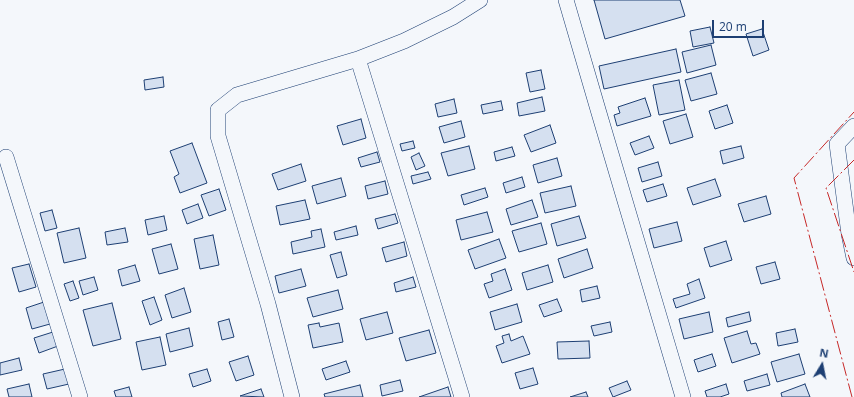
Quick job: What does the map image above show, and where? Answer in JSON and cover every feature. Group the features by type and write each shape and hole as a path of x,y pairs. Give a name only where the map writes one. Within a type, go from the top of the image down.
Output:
{"street":[{"path":"292,397 268,304 218,136 218,110 236,95 358,59 404,41 453,17 480,0"},
{"path":"566,0 683,397"},
{"path":"358,59 462,397"},
{"path":"854,126 837,144 849,234 854,258"},
{"path":"6,157 80,397"}],"building":[{"path":"594,0 680,0 685,16 605,39"},
{"path":"710,27 714,43 693,47 690,31"},
{"path":"762,29 769,50 753,56 746,34"},
{"path":"711,45 716,65 687,73 682,52"},
{"path":"676,49 681,72 604,89 599,66"},
{"path":"541,70 545,89 530,92 526,73"},
{"path":"711,73 717,94 691,101 685,80"},
{"path":"163,77 164,87 145,90 144,80"},
{"path":"679,80 685,110 659,115 653,85"},
{"path":"542,97 545,111 519,116 517,103"},
{"path":"645,98 651,116 617,126 614,115 620,113 618,107"},
{"path":"454,99 457,113 438,117 435,104"},
{"path":"501,101 503,110 483,114 481,105"},
{"path":"727,105 733,123 715,129 709,111"},
{"path":"686,114 693,137 670,144 663,121"},
{"path":"361,119 366,138 343,145 337,126"},
{"path":"461,121 465,137 444,143 439,127"},
{"path":"550,125 556,143 531,152 524,135"},
{"path":"649,136 654,148 635,155 630,143"},
{"path":"413,141 415,148 402,151 400,144"},
{"path":"192,143 207,183 180,193 174,177 179,174 170,151"},
{"path":"469,146 475,169 448,176 441,153"},
{"path":"741,146 744,158 723,164 720,151"},
{"path":"512,147 515,156 496,161 494,152"},
{"path":"377,152 380,162 361,167 358,158"},
{"path":"419,153 425,166 416,170 411,157"},
{"path":"557,158 562,176 538,183 533,165"},
{"path":"658,162 662,176 642,182 638,168"},
{"path":"301,164 306,181 278,190 272,174"},
{"path":"428,172 431,179 413,184 411,176"},
{"path":"522,177 525,187 506,193 503,183"},
{"path":"341,178 346,196 317,204 312,186"},
{"path":"715,179 721,196 693,205 687,188"},
{"path":"385,181 388,194 368,199 365,186"},
{"path":"663,184 667,196 647,202 643,190"},
{"path":"571,186 576,206 545,213 540,193"},
{"path":"485,188 488,197 464,205 461,195"},
{"path":"219,189 226,210 209,216 201,195"},
{"path":"766,196 771,214 744,222 738,204"},
{"path":"305,200 310,219 280,225 276,206"},
{"path":"532,200 538,217 511,225 506,209"},
{"path":"198,204 203,218 187,224 182,210"},
{"path":"52,210 57,228 45,231 40,213"},
{"path":"487,212 493,232 461,240 456,220"},
{"path":"395,214 398,223 378,229 375,219"},
{"path":"164,216 167,230 148,235 145,220"},
{"path":"579,216 586,238 557,246 551,224"},
{"path":"677,222 682,241 654,248 649,229"},
{"path":"541,223 547,244 519,252 512,231"},
{"path":"356,226 358,235 336,240 334,232"},
{"path":"79,228 86,258 64,263 57,233"},
{"path":"125,228 128,242 107,245 105,232"},
{"path":"321,229 325,247 293,254 291,242 312,237 311,231"},
{"path":"213,235 219,265 200,269 194,239"},
{"path":"499,239 506,258 475,269 468,250"},
{"path":"726,241 732,260 710,267 704,248"},
{"path":"404,242 407,256 386,262 382,248"},
{"path":"171,244 178,269 159,274 152,249"},
{"path":"587,249 593,268 564,278 558,259"},
{"path":"341,252 347,275 337,278 330,255"},
{"path":"775,262 780,279 761,284 756,267"},
{"path":"29,264 36,287 19,292 12,268"},
{"path":"135,265 140,281 122,286 118,270"},
{"path":"548,265 553,282 527,290 522,273"},
{"path":"301,269 306,286 279,293 275,276"},
{"path":"505,269 512,290 489,298 484,284 493,281 491,274"},
{"path":"94,277 98,290 83,295 79,281"},
{"path":"413,277 416,287 396,292 394,283"},
{"path":"699,279 705,298 676,308 673,299 690,294 687,284"},
{"path":"73,281 79,298 70,301 64,284"},
{"path":"597,286 600,298 582,302 580,290"},
{"path":"184,288 191,312 172,318 165,295"},
{"path":"338,290 343,309 313,317 307,298"},
{"path":"154,297 162,320 150,325 142,301"},
{"path":"557,299 562,311 544,317 539,305"},
{"path":"44,302 50,324 32,329 26,308"},
{"path":"112,303 121,339 93,346 83,310"},
{"path":"517,304 522,322 495,330 490,312"},
{"path":"387,312 393,333 366,340 360,319"},
{"path":"709,312 713,332 684,339 679,319"},
{"path":"749,312 751,321 728,327 726,318"},
{"path":"229,319 234,337 222,340 218,322"},
{"path":"610,322 612,332 594,336 591,326"},
{"path":"319,323 320,327 339,323 343,342 313,348 308,325"},
{"path":"189,328 193,346 170,352 166,334"},
{"path":"795,329 798,342 778,346 776,333"},
{"path":"429,330 436,353 406,361 399,338"},
{"path":"747,331 751,344 756,343 760,354 732,363 724,338"},
{"path":"53,332 58,346 39,353 34,338"},
{"path":"509,334 511,341 523,336 530,354 502,363 496,346 504,343 502,336"},
{"path":"160,337 166,365 142,370 136,342"},
{"path":"589,341 590,358 558,359 557,342"},
{"path":"712,354 716,366 698,372 694,360"},
{"path":"799,354 805,374 777,382 771,362"},
{"path":"248,356 254,375 236,381 229,362"},
{"path":"19,358 22,370 0,375 0,363"},
{"path":"346,361 350,372 326,380 322,369"},
{"path":"533,368 538,384 520,389 515,373"},
{"path":"65,369 69,384 47,389 43,374"},
{"path":"207,369 211,381 193,387 189,374"},
{"path":"767,374 770,385 747,391 744,381"},
{"path":"400,380 403,391 382,396 380,385"},
{"path":"627,381 631,390 613,397 609,388"},
{"path":"29,384 32,397 9,397 7,389"},
{"path":"726,384 729,394 720,397 707,397 705,391"},
{"path":"805,384 810,397 782,397 781,393"},
{"path":"360,385 363,397 325,397 324,394"},
{"path":"129,387 132,397 116,397 114,391"},
{"path":"448,387 451,397 419,397"},
{"path":"261,389 264,397 240,396"},
{"path":"586,392 588,397 570,397"}],"power":[{"path":"852,397 794,178 854,112"},
{"path":"854,160 826,188 854,272"}]}
